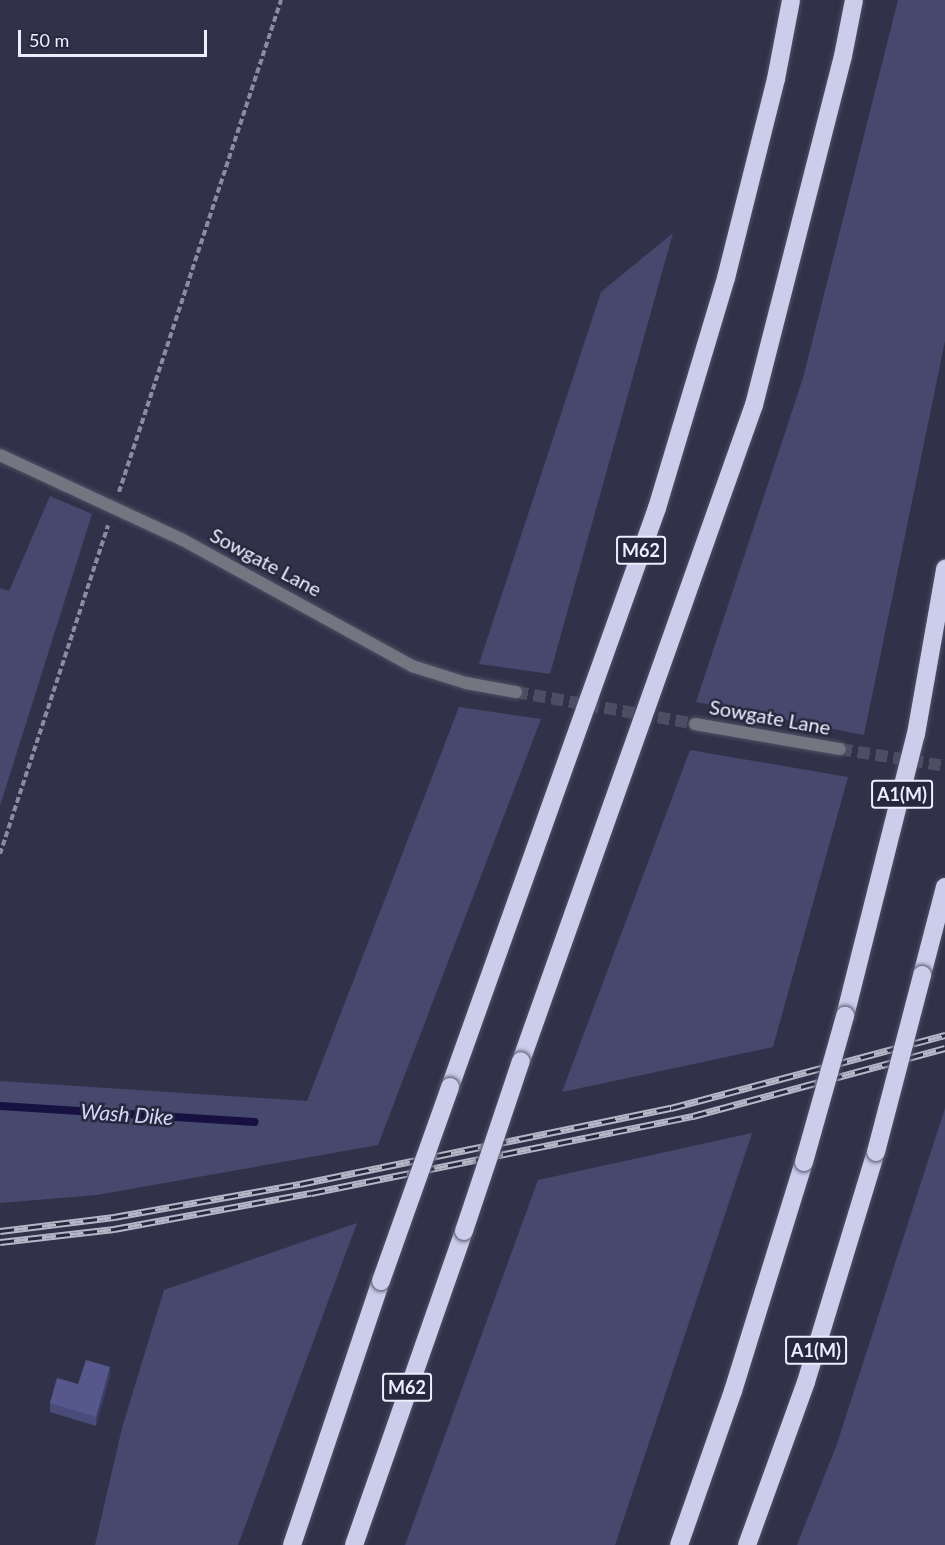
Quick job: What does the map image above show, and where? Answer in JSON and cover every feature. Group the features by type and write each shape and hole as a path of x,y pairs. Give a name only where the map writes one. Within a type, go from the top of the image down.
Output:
{"highway":[{"name":"M62","path":"292,1545 381,1281 657,508 726,278 776,79 791,0"},
{"name":"M62","path":"354,1545 521,1061 754,405 843,56 854,0"},
{"name":"A1(M)","path":"679,1545 733,1391 804,1162 845,1017 916,734 945,569"},
{"name":"A1(M)","path":"747,1545 806,1382 876,1152 945,887"}],"street":[{"name":"Sowgate Lane","path":"0,455 114,506 260,581 412,666 466,683 516,692"},
{"name":"Sowgate Lane","path":"695,724 840,749"}],"path":[{"path":"0,854 281,0"}],"shaded area":[{"path":"898,0 945,0 945,341 864,735 696,702 803,378"},
{"path":"673,233 550,674 479,664 601,292"},
{"path":"50,496 92,514 0,806 0,588 9,591"},
{"path":"459,707 541,719 378,1145 97,1195 0,1203 0,1081 307,1101"},
{"path":"690,750 848,777 773,1047 562,1092"},
{"path":"945,1108 945,1545 797,1545 837,1444"},
{"path":"752,1133 615,1545 405,1545 538,1180"},
{"path":"357,1223 238,1545 95,1545 122,1428 164,1290"}],"building":[{"path":"86,1360 110,1367 96,1417 50,1403 57,1378 78,1384"}],"waterway":[{"name":"Wash Dike","path":"0,1106 254,1122"}],"tunnel":[{"path":"516,692 695,724"},
{"path":"840,749 945,766"}],"railway":[{"path":"0,1231 114,1217 300,1184 671,1108 945,1035"},
{"path":"0,1242 114,1229 311,1193 693,1116 945,1048"}]}
